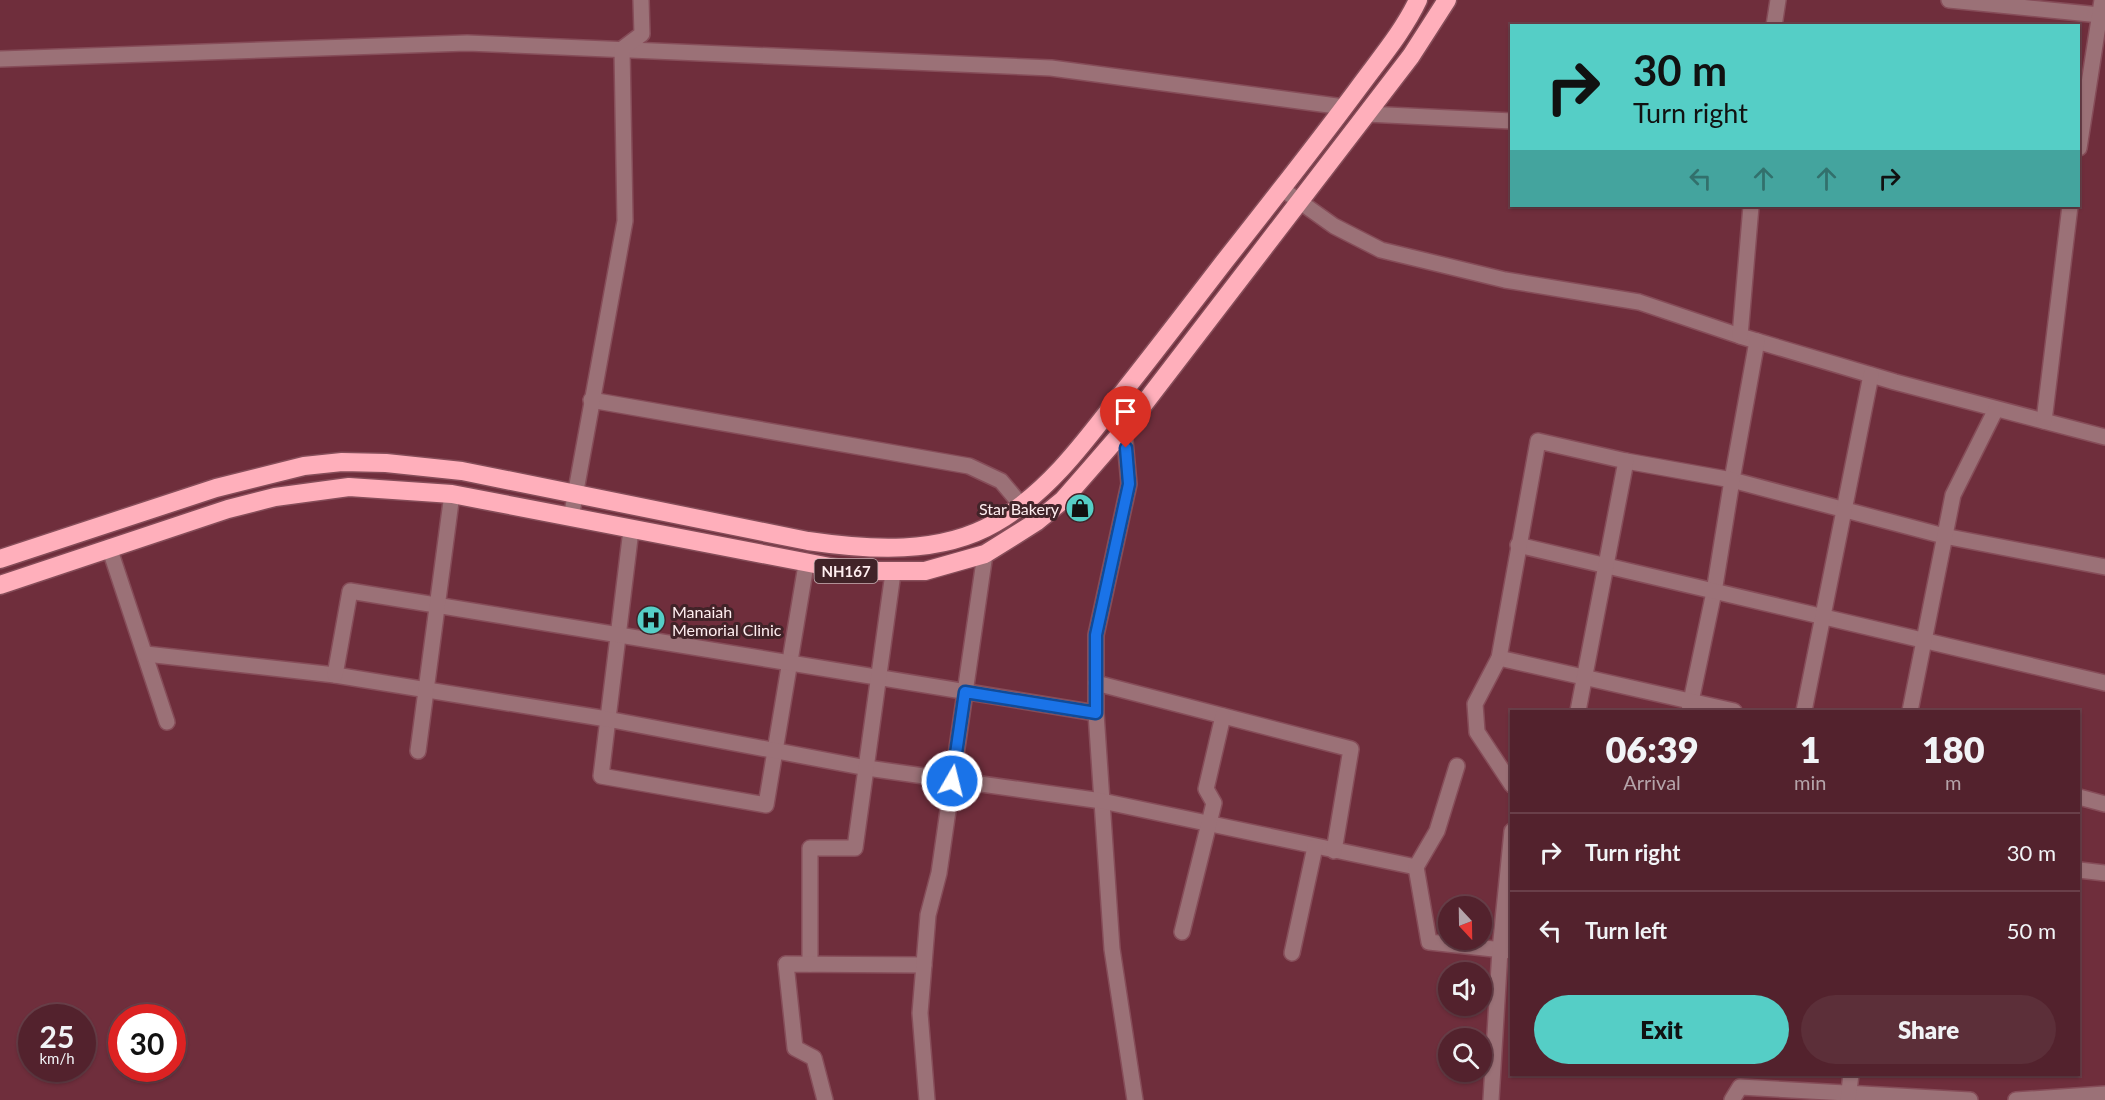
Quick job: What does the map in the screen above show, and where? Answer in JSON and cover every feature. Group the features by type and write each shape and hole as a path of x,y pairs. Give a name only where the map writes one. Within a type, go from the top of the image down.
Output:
{"highway":[{"name":"NH167","path":"0,559 216,488 262,475 342,462 426,466 808,541 880,549 919,546 959,537 993,525 1022,506 1050,481 1074,453 1282,189 1395,38 1418,0"},
{"name":"NH167","path":"0,585 228,509 315,490 349,487 452,494 806,565 851,571 893,573 925,571 985,554 1036,522 1063,500 1124,430 1411,56 1447,0"},
{"path":"1186,312 1203,325"}],"street":[{"path":"622,49 642,34 641,0"},
{"path":"1774,24 1778,0"},
{"path":"1949,0 2101,8 2080,142"},
{"path":"0,59 467,43 1051,68 1344,107"},
{"path":"572,518 591,400 625,221 622,49"},
{"path":"1366,114 1510,121"},
{"path":"1282,189 1334,226 1381,250 1494,278 1639,302 1740,336 1871,375 2105,437"},
{"path":"1740,336 1751,207"},
{"path":"2044,421 2070,207"},
{"path":"1690,706 1714,592 1757,341"},
{"path":"1804,710 1871,375"},
{"path":"591,400 969,466 1001,481 1022,506"},
{"path":"1911,710 1953,495 1996,409"},
{"path":"1124,430 1129,484 1096,635 1096,713 1112,949 1135,1100"},
{"path":"1510,782 1477,732 1475,704 1499,658 1538,441 1626,461 1732,480 1944,536 2105,567"},
{"path":"1578,710 1587,678 1604,566 1626,461"},
{"path":"418,751 452,494"},
{"path":"631,530 601,776 766,805 806,565"},
{"path":"1518,545 2105,684"},
{"path":"109,547 167,722"},
{"path":"927,1100 920,1013 928,915 939,873 985,554"},
{"path":"810,964 810,848 855,848 893,573"},
{"path":"335,675 350,591 1096,713"},
{"path":"146,654 335,675 607,719 776,753 867,768 1102,801 1416,867"},
{"path":"1499,658 1587,678 1690,706 1725,710"},
{"path":"1096,683 1351,749 1334,851"},
{"path":"1182,932 1214,803 1206,789 1223,716"},
{"path":"1457,765 1437,831 1416,867 1429,942 1506,950"},
{"path":"2080,797 2105,804"},
{"path":"1292,953 1315,847"},
{"path":"2080,870 2105,873"},
{"path":"1491,1100 1506,950 1510,875"},
{"path":"825,1100 814,1058 795,1048 786,964 924,964"},
{"path":"1848,1096 1851,1076"},
{"path":"1732,1100 1740,1087 1848,1096 1970,1100"},
{"path":"2016,1100 2105,1094"}],"place":[{"name":"Star Bakery","path":"1080,508"},
{"name":"Manaiah Memorial Clinic","path":"651,620"}],"route":[{"path":"952,781 965,692 1096,713 1096,635 1129,484 1126,448"}]}
